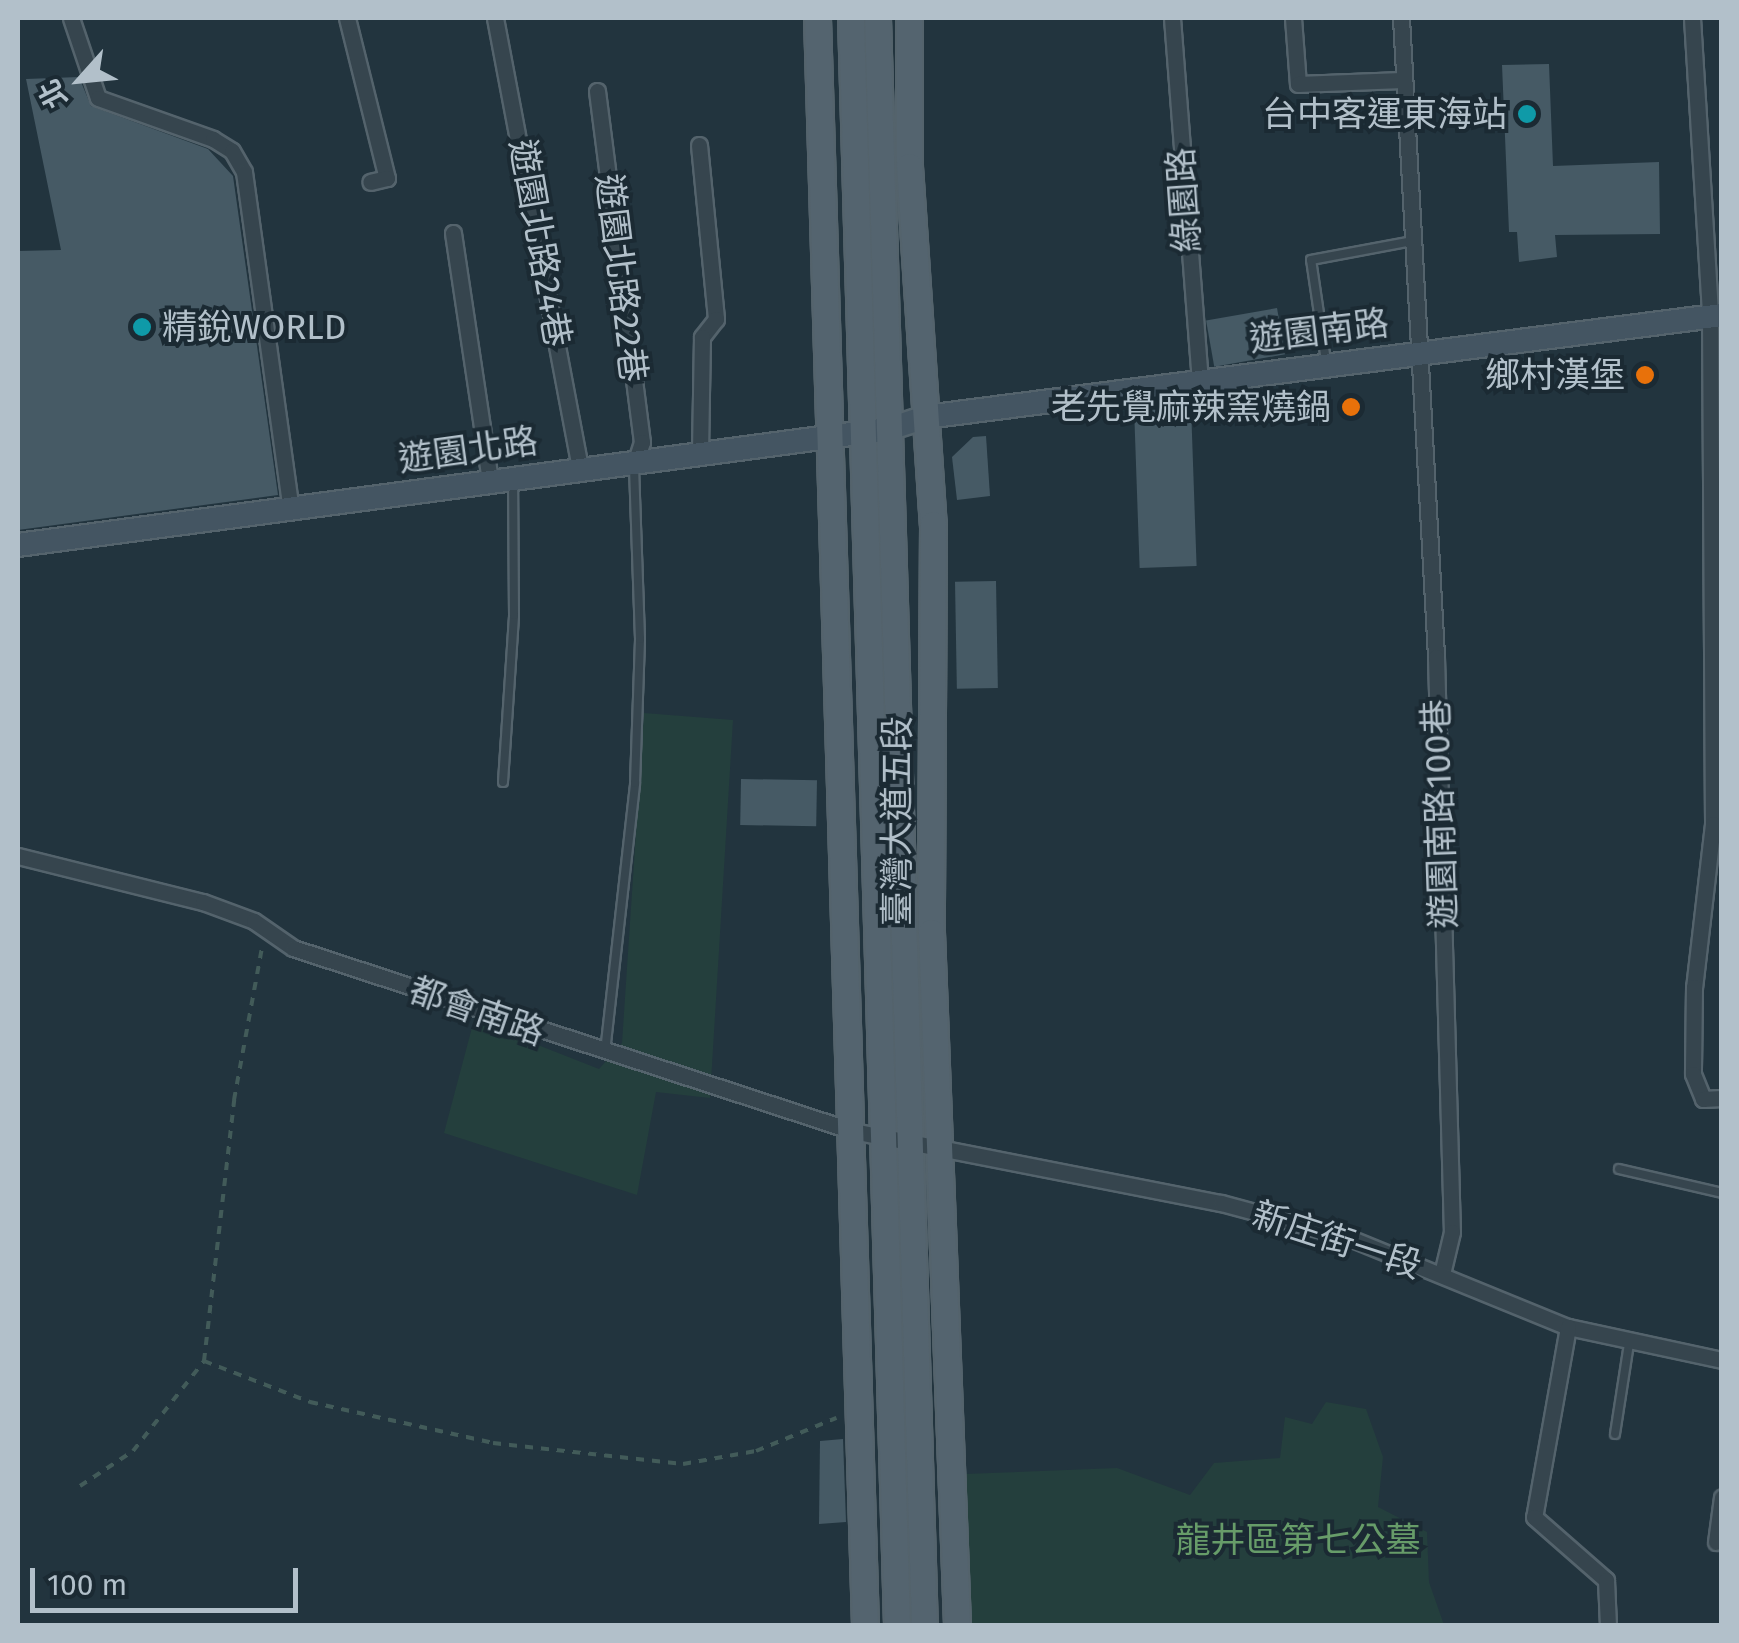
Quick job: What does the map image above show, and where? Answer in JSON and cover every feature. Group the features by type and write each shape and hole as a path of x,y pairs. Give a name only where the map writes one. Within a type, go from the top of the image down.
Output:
{"main road":[{"name":"臺灣大道五段","path":"817,18 865,1626"},
{"name":"臺灣大道五段","path":"851,18 874,936 900,1140 924,1626"},
{"name":"臺灣大道五段","path":"876,18 889,429 900,1140 897,1626"},
{"name":"臺灣大道五段","path":"908,18 910,166 933,524 931,932 943,1150 957,1626"}],"street":[{"path":"71,18 98,98 213,139 232,151 244,172 291,509"},
{"path":"347,18 386,178 370,182"},
{"name":"遊園北路24巷","path":"495,18 580,470"},
{"name":"綠園路","path":"1172,18 1200,382"},
{"path":"1293,18 1298,84 1402,80"},
{"name":"遊園南路100巷","path":"1400,18 1436,657 1452,1232 1442,1274"},
{"path":"1692,18 1716,316 1713,824 1694,988 1692,1074 1704,1099 1722,1098"},
{"name":"遊園北路22巷","path":"597,91 642,442 635,464"},
{"path":"699,145 716,319 702,337 700,454"},
{"path":"453,233 501,481"},
{"name":"遊園南路","path":"926,417 1716,316"},
{"name":"遊園北路","path":"18,546 861,433 926,417"},
{"name":"都會南路","path":"18,856 203,902 265,929 293,948 604,1055 853,1131 943,1150"},
{"name":"新庄街一段","path":"943,1150 1221,1203 1347,1238 1568,1327 1629,1344 1722,1360"},
{"path":"1568,1327 1534,1517 1606,1580 1608,1626"},
{"path":"1716,1542 1722,1497"}],"lane":[{"path":"1326,366 1311,260 1412,241"},
{"path":"604,1055 635,783 635,464"},
{"path":"501,481 514,615 503,782"},
{"path":"1620,1168 1722,1193"},
{"path":"1615,1434 1629,1344"}],"path":[{"path":"80,1486 133,1451 204,1361 234,1100 265,929"},
{"path":"204,1361 310,1402 493,1443 683,1464 756,1451 859,1409"}],"green space":[{"path":"644,713 733,720 710,1098 656,1092 637,1195 444,1133 474,1020 599,1069 622,1043"},
{"name":"龍井區第七公墓","path":"1326,1402 1366,1409 1383,1457 1378,1507 1427,1532 1429,1582 1444,1625 971,1625 965,1474 1117,1468 1190,1495 1214,1463 1280,1458 1285,1417 1312,1424"}],"building":[{"path":"1549,64 1553,166 1659,162 1660,234 1555,235 1557,257 1519,262 1517,232 1509,232 1502,65"},
{"name":"精銳WORLD","path":"79,77 91,106 208,149 233,176 278,495 18,530 18,251 61,250 26,79"},
{"path":"1277,308 1285,354 1214,367 1206,321"},
{"path":"1191,406 1197,566 1140,568 1134,408"},
{"path":"986,436 990,496 957,500 952,457 973,437"},
{"path":"996,581 998,688 957,689 955,582"},
{"path":"741,779 817,780 816,826 740,825"},
{"path":"843,1439 846,1522 819,1524 820,1441"}],"place":[{"name":"台中客運東海站","path":"1527,114"},
{"name":"精銳WORLD","path":"142,327"},
{"name":"鄉村漢堡","path":"1645,375"},
{"name":"老先覺麻辣窯燒鍋","path":"1351,407"}]}
